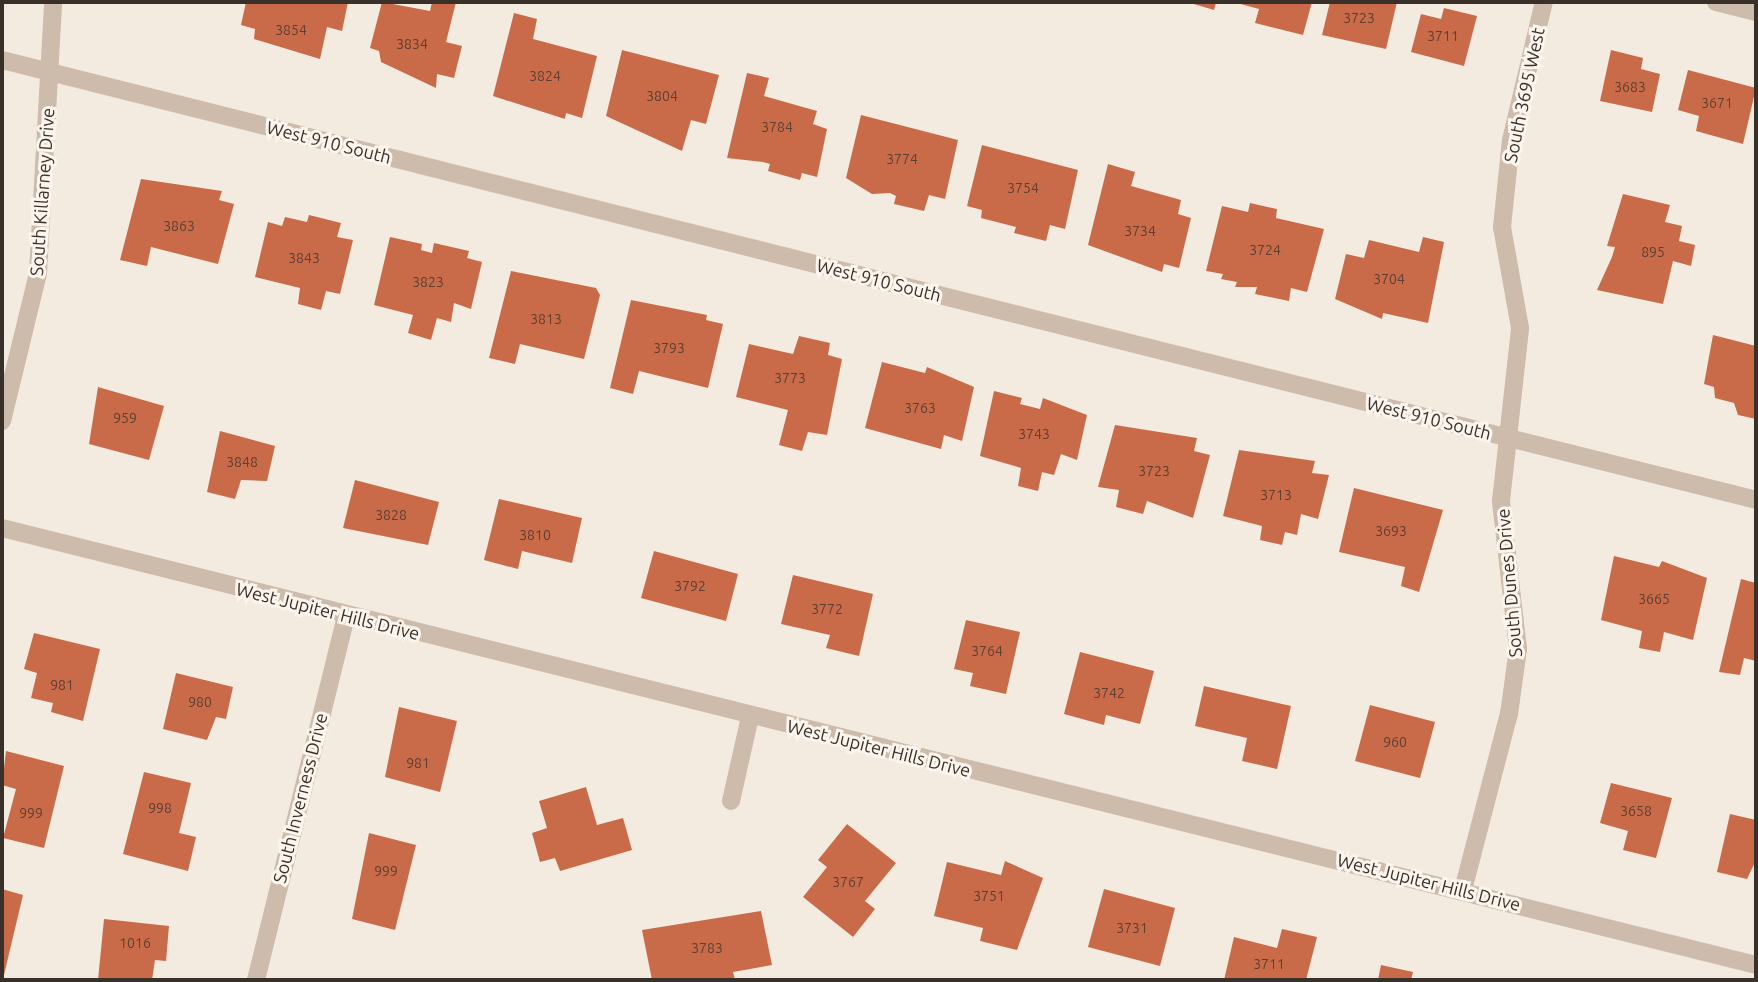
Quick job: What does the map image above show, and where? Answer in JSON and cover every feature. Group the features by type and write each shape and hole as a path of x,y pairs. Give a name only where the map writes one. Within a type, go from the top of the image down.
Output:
{"street":[{"name":"South Killarney Drive","path":"2,421 38,273 53,2"},
{"name":"South 3695 West","path":"1510,438 1520,328 1502,227 1511,140 1544,2"},
{"path":"1716,2 1756,12"},
{"name":"West 910 South","path":"2,60 1756,500"},
{"name":"South Dunes Drive","path":"1463,890 1509,714 1518,649 1502,501 1510,438"},
{"name":"West Jupiter Hills Drive","path":"2,528 750,717 1463,890 1756,965"},
{"name":"South Inverness Drive","path":"256,980 346,615"},
{"path":"731,802 750,717"}],"building":[{"path":"246,2 348,2 342,31 327,27 320,59 254,39 255,29 241,25"},
{"path":"382,2 430,11 432,2 456,2 446,42 462,46 454,78 437,74 436,88 381,62 379,51 370,48"},
{"path":"1187,2 1216,2 1214,10"},
{"path":"1312,2 1303,35 1255,23 1259,9 1237,3"},
{"path":"1330,2 1397,2 1386,49 1322,35"},
{"path":"1444,8 1477,16 1464,66 1411,52 1421,14 1441,19"},
{"path":"514,13 537,19 533,39 597,56 582,118 566,113 565,119 493,96"},
{"path":"622,50 719,75 706,124 691,120 682,151 606,116"},
{"path":"1611,50 1643,58 1641,69 1660,74 1652,112 1600,101"},
{"path":"1688,70 1756,88 1743,144 1696,131 1699,116 1678,110"},
{"path":"747,73 769,78 764,96 817,111 813,124 827,129 817,177 802,173 800,180 768,171 770,164 727,158"},
{"path":"861,115 958,140 945,199 929,195 924,211 894,204 896,196 890,193 872,194 846,178"},
{"path":"982,145 1078,170 1065,229 1050,225 1046,241 1014,233 1016,227 981,218 982,210 967,206"},
{"path":"1108,164 1135,172 1131,186 1181,200 1178,214 1191,218 1179,268 1164,264 1162,272 1088,245"},
{"path":"141,179 222,191 219,200 234,204 218,264 151,247 147,266 120,260"},
{"path":"1623,194 1670,205 1665,222 1682,226 1679,241 1695,245 1691,266 1673,261 1663,304 1597,290 1615,247 1607,246"},
{"path":"1250,203 1277,209 1276,218 1324,229 1307,292 1291,288 1289,301 1255,294 1257,287 1235,287 1237,282 1221,279 1223,274 1206,271 1222,206 1248,212"},
{"path":"309,215 341,223 337,237 353,240 340,294 326,291 321,310 298,304 300,288 255,277 268,222 282,226 285,217 307,222"},
{"path":"390,237 422,244 421,250 432,253 434,243 469,251 467,258 482,262 471,309 454,303 451,322 437,318 431,340 408,333 413,315 374,305"},
{"path":"1423,237 1444,242 1428,323 1383,313 1382,319 1335,299 1346,254 1364,258 1369,240 1419,252"},
{"path":"511,271 596,288 600,295 584,359 520,344 515,364 489,358"},
{"path":"631,300 707,315 706,320 723,324 708,388 639,371 633,394 610,388"},
{"path":"1713,335 1756,346 1756,419 1738,415 1734,403 1715,398 1714,387 1704,384"},
{"path":"799,336 830,343 828,355 842,359 827,435 808,432 802,451 779,445 788,410 736,397 749,344 793,354"},
{"path":"882,362 925,373 927,367 974,387 962,441 944,435 941,449 865,428"},
{"path":"98,387 164,406 149,460 89,444"},
{"path":"994,391 1022,398 1020,404 1040,409 1043,398 1087,415 1077,460 1061,454 1054,475 1042,472 1038,491 1018,486 1021,468 980,456"},
{"path":"1115,425 1197,438 1194,451 1210,455 1193,518 1147,501 1143,514 1116,507 1119,490 1098,487"},
{"path":"220,431 275,446 267,481 241,480 235,499 207,492"},
{"path":"1239,450 1315,461 1312,473 1329,475 1318,519 1301,514 1297,535 1285,532 1282,545 1260,540 1262,526 1223,516"},
{"path":"355,480 439,502 428,545 343,528"},
{"path":"1354,488 1443,510 1419,592 1401,586 1405,567 1339,552"},
{"path":"499,499 582,518 572,563 522,551 518,569 484,560"},
{"path":"654,551 738,574 726,621 641,598"},
{"path":"1614,556 1659,567 1662,561 1707,578 1693,640 1664,632 1660,652 1639,648 1642,631 1601,620"},
{"path":"793,575 873,594 859,656 826,648 830,635 781,624"},
{"path":"1741,579 1756,583 1756,661 1744,658 1740,675 1719,672"},
{"path":"966,620 1020,632 1006,694 970,686 973,673 954,669"},
{"path":"34,633 100,649 83,721 51,712 53,703 31,698 37,673 24,669"},
{"path":"1080,652 1154,671 1140,724 1106,715 1104,725 1064,714"},
{"path":"176,673 233,687 226,719 216,717 207,740 163,729"},
{"path":"1204,686 1291,706 1277,769 1242,761 1247,738 1195,726"},
{"path":"1370,705 1435,722 1420,778 1355,761"},
{"path":"399,707 457,721 440,792 385,777"},
{"path":"6,751 64,766 44,848 3,838 16,789 2,785"},
{"path":"144,772 191,783 179,833 196,837 188,871 123,854"},
{"path":"1611,783 1672,798 1656,858 1623,850 1628,831 1600,823"},
{"path":"586,787 597,825 623,818 632,850 560,871 555,858 540,862 532,833 547,828 539,801"},
{"path":"1730,814 1756,820 1756,860 1747,879 1717,872"},
{"path":"847,824 896,863 865,901 875,909 853,937 803,897 827,867 818,860"},
{"path":"369,833 416,845 395,930 352,919"},
{"path":"1005,861 1043,878 1017,950 980,941 983,928 934,916 947,862 1001,875"},
{"path":"2,889 23,895 3,979 2,979"},
{"path":"1104,889 1175,908 1160,966 1088,947"},
{"path":"761,911 772,965 733,972 735,980 652,980 642,930"},
{"path":"104,919 169,926 166,961 155,960 152,980 98,980"},
{"path":"1282,929 1317,937 1306,980 1224,980 1234,937 1277,948"},
{"path":"1381,965 1413,972 1411,980 1378,980"}]}
